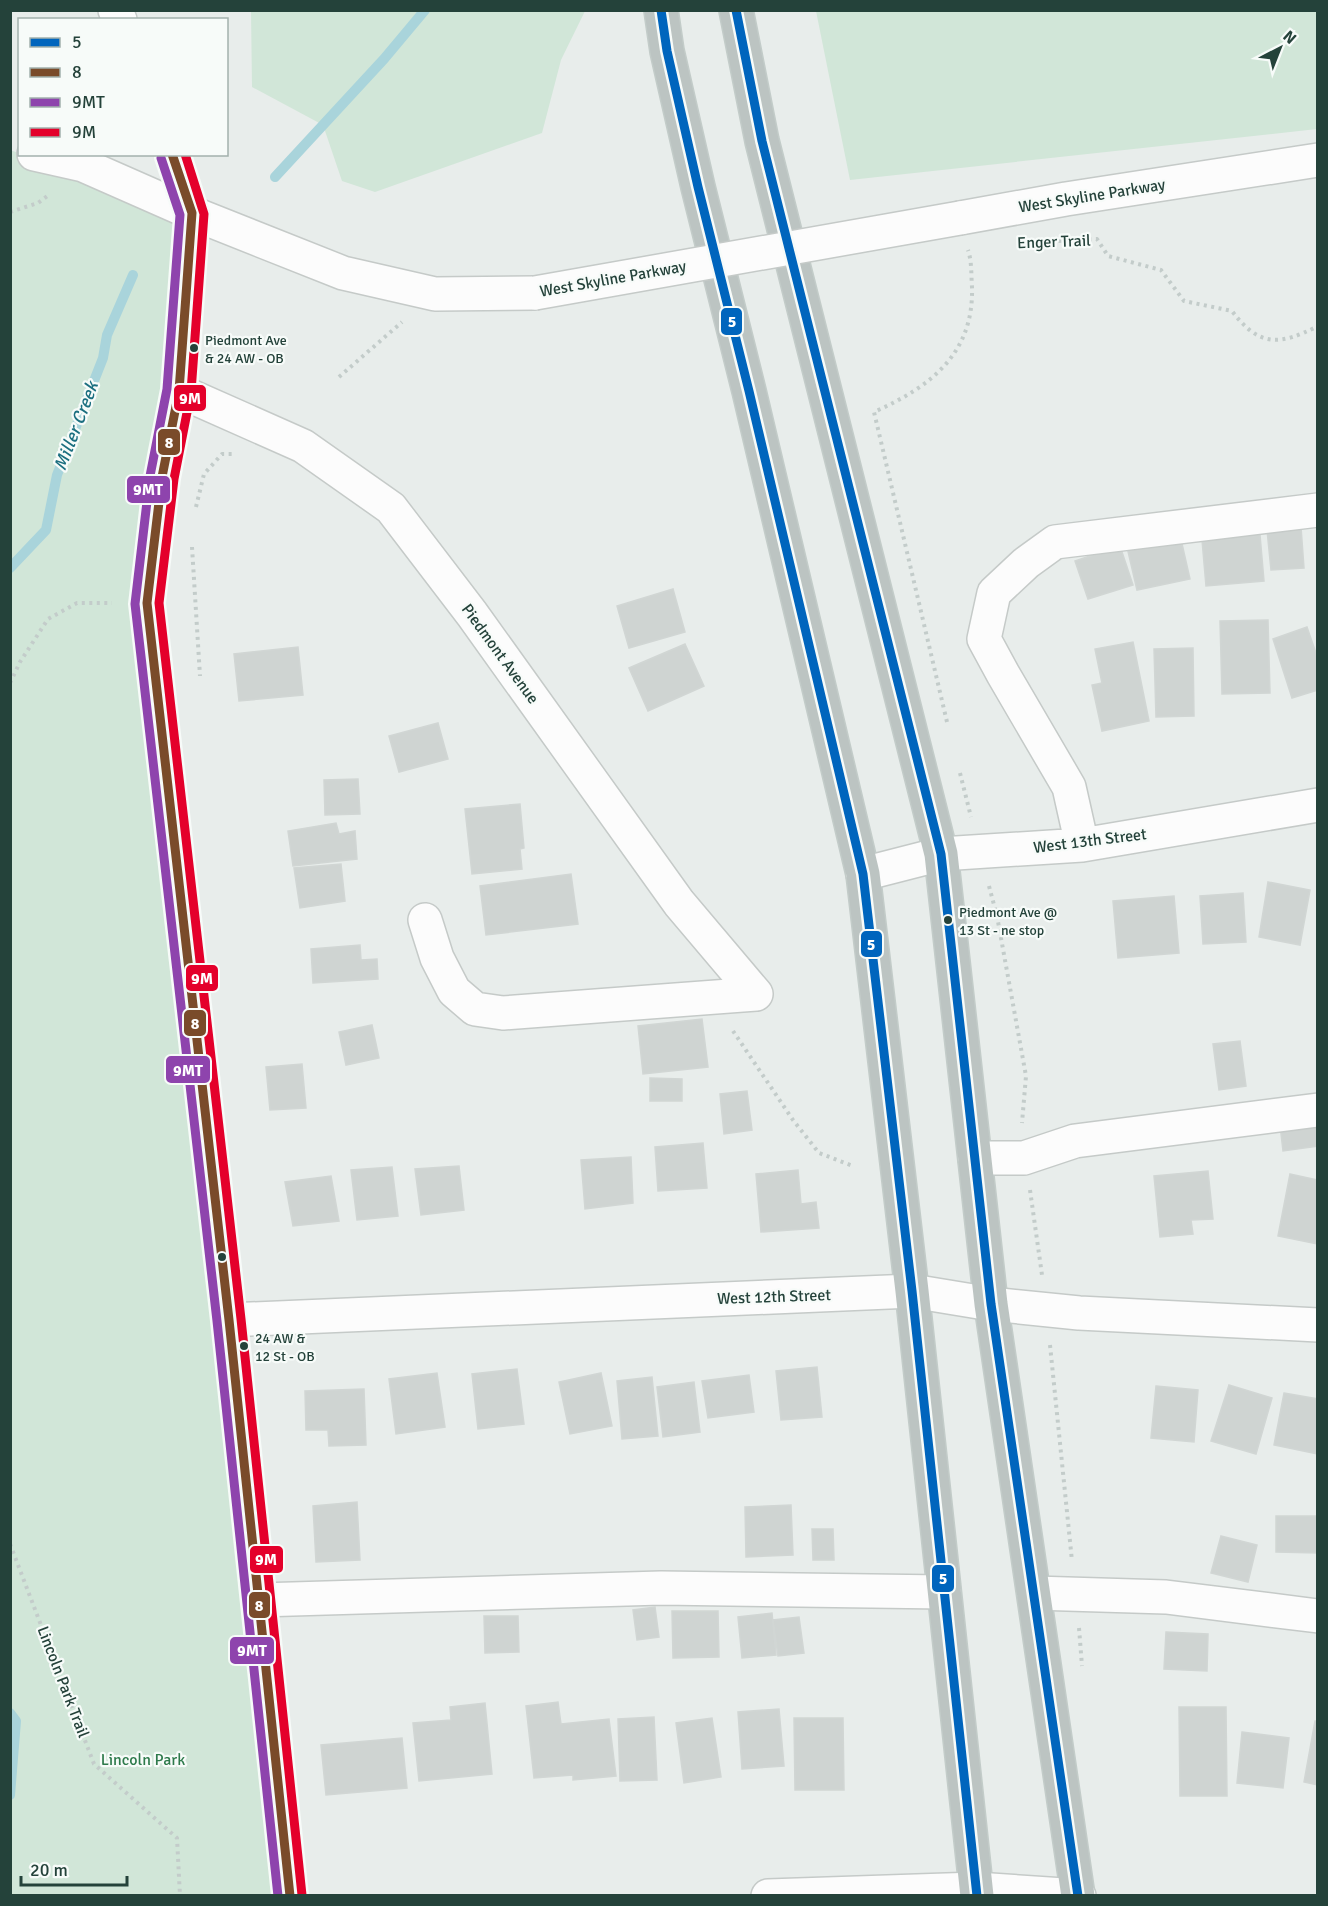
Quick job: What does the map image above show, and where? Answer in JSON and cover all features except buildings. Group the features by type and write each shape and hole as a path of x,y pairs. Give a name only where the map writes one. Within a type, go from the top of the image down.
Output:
{"highway":[{"path":"661,10 667,51 698,187 749,391 863,874 912,1291 977,1892"},
{"path":"736,10 762,141 941,855 991,1304 1079,1896"}],"street":[{"name":"West Skyline Parkway","path":"43,156 83,165 192,213 343,273 435,294 535,293 963,232 1317,160"},
{"path":"173,156 192,213 179,391 162,477 147,603 229,1320 290,1896"},
{"name":"Piedmont Avenue","path":"179,391 303,446 391,508 472,614 679,903 756,994 711,998"},
{"path":"1082,845 1069,787 984,639 994,593 1026,563 1055,542 1317,510"},
{"name":"West 13th Street","path":"863,874 941,855 1082,845 1317,805"},
{"path":"425,920 437,958 454,991 475,1009 503,1013 711,998"},
{"path":"975,1158 1024,1158 1075,1141 1317,1110"},
{"name":"West 12th Street","path":"229,1320 912,1291 991,1304 1079,1312 1317,1324"},
{"path":"259,1600 661,1588 944,1592"},
{"path":"1034,1593 1166,1597 1317,1616"},
{"path":"768,1896 977,1892 1079,1896"}],"path":[{"path":"10,212 38,203 54,192"},
{"path":"900,400 935,377 961,344 972,300 971,258 963,232"},
{"name":"Enger Trail","path":"1026,243 1097,239 1108,256 1161,270 1184,301 1232,311 1245,328 1269,341 1298,336 1317,326"},
{"path":"339,377 435,294"},
{"path":"195,510 204,474 222,454 241,455"},
{"path":"192,544 200,676"},
{"path":"10,683 20,662 48,619 77,603 147,603"},
{"path":"711,998 793,1120 819,1153 852,1166"},
{"name":"Lincoln Park Trail","path":"10,1544 94,1764 177,1838 180,1896"}],"green space":[{"path":"251,10 585,11 561,60 542,133 375,192 342,181 323,125 252,87"},
{"path":"816,11 1317,11 1317,129 850,180"},
{"name":"Lincoln Park","path":"10,150 18,153 18,156 27,156 192,213 147,603 290,1895 11,1895"}],"waterway":[{"name":"Miller Creek","path":"275,177 384,59 425,10"},
{"name":"Miller Creek","path":"10,568 46,530 57,475 103,358 107,335 133,275"},
{"name":"Miller Creek","path":"10,1713 16,1721 10,1795"}],"transit line":[{"name":"5","path":"661,10 667,51 698,187 749,391 863,874 912,1291 977,1896"},
{"name":"5","path":"736,10 762,141 941,854 991,1304 1078,1896"},
{"name":"8","path":"173,156 192,213 179,391 162,477 147,603 229,1320 290,1896"},
{"name":"9M","path":"186,156 204,214 191,392 174,479 159,603 241,1319 302,1895"},
{"name":"9MT","path":"161,158 180,215 167,389 150,476 135,604 217,1321 278,1896"}],"place":[{"name":"Piedmont Ave & 24 AW - OB","path":"194,348"},
{"name":"Piedmont Ave @ 13 St - ne stop","path":"948,920"},
{"name":"24 AW & 12 St - OB","path":"244,1346"}]}
